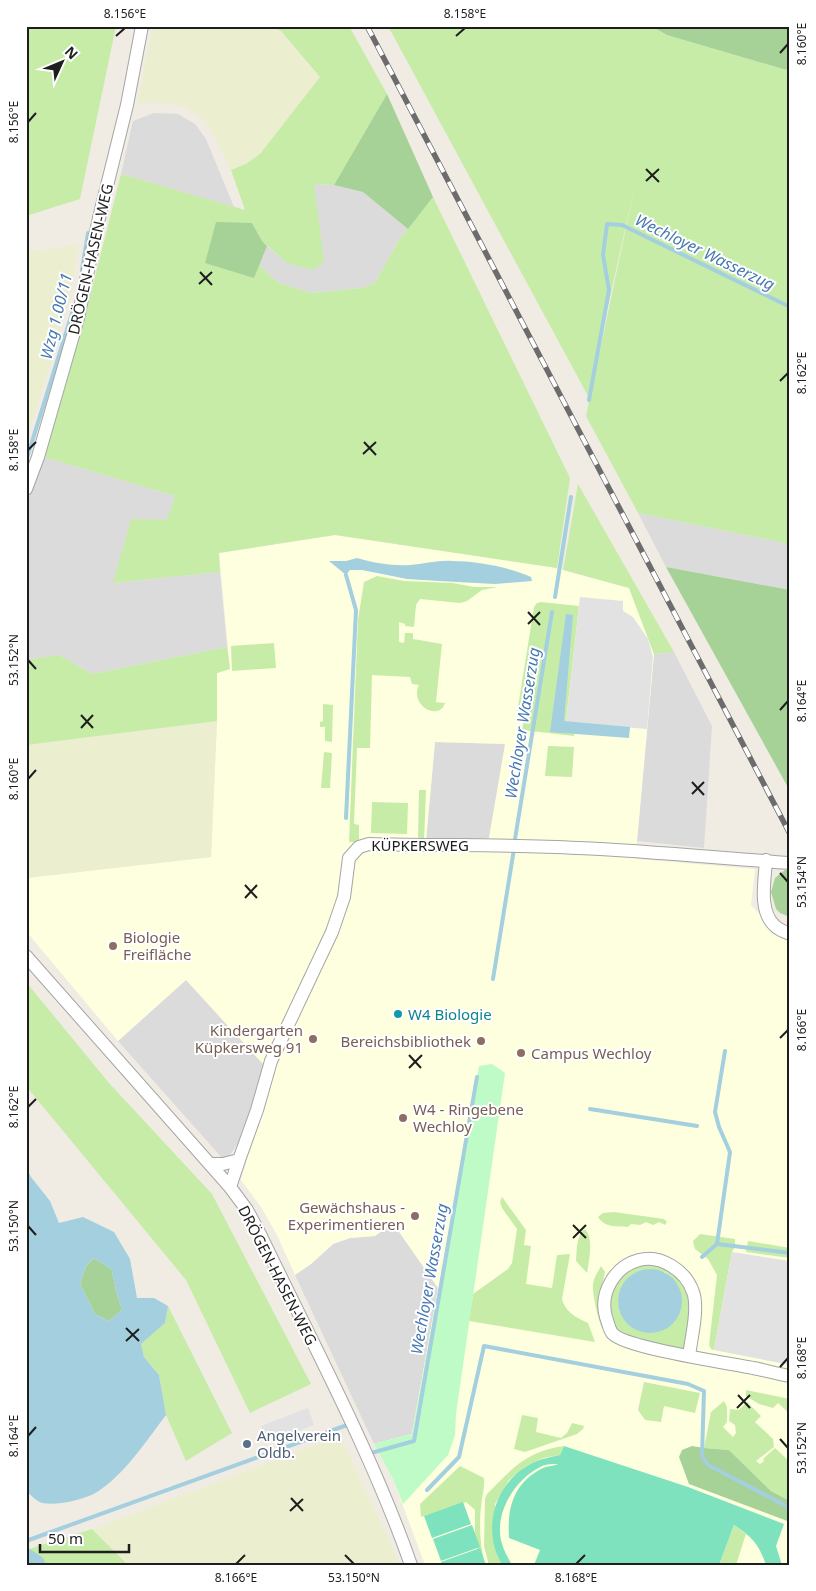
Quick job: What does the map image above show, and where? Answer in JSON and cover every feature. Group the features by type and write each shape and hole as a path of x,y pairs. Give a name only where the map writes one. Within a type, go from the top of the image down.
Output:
{"street":[{"name":"DRÖGEN-HASEN-WEG","path":"26,489 38,457 78,318 142,26"},
{"name":"KÜPKERSWEG","path":"230,1187 255,1118 271,1061 332,932 344,897 349,858 353,852 362,846 369,844 429,846 514,845 790,863"},
{"path":"766,860 764,902 775,926 790,934"},
{"name":"DRÖGEN-HASEN-WEG","path":"26,956 210,1164 247,1210 388,1502 411,1565"},
{"path":"210,1164 223,1164 239,1160"},
{"path":"689,1356 695,1309 693,1292 684,1276 671,1265 654,1259 639,1260 626,1266 609,1284 604,1299 605,1313 611,1333 622,1340 689,1356 790,1376"}],"shaded area":[{"path":"153,26 272,26 281,31 320,77 260,154 246,164 231,170 216,139 204,120 185,107 160,103 137,103"},
{"path":"154,113 178,114 195,124 206,139 234,207 121,174 133,121"},
{"path":"314,184 334,185 363,192 408,229 399,240 375,283 362,288 311,293 277,282 259,265 267,246 287,263"},
{"path":"78,244 72,290 26,441 26,252"},
{"path":"44,457 175,496 168,520 114,583 220,572 227,647 92,674 59,655 26,660 26,504"},
{"path":"638,513 790,544 790,590 666,567"},
{"name":"Campus Wechloy","path":"335,535 557,568 629,588 654,654 637,859 755,869 751,905 770,925 790,938 790,1565 425,1565 393,1479 374,1444 412,1434 438,1288 393,1223 375,1236 350,1238 333,1244 311,1264 295,1275 277,1235 261,1207 241,1180 274,1066 263,1064 186,980 118,1041 26,930 26,878 211,857 217,721 217,673 230,669 219,553","holes":["435,742 505,744 489,838 426,841"]},
{"path":"580,597 623,601 623,611 633,617 648,639 653,657 647,729 566,722"},
{"path":"674,652 712,726 704,848 637,841 654,654"},
{"path":"217,721 211,857 26,878 26,745"},
{"path":"435,742 506,744 489,838 426,841"},
{"path":"186,980 263,1064 254,1101 240,1140 228,1158 223,1159 118,1041"},
{"path":"393,1223 438,1288 412,1434 374,1444 295,1275 311,1264 333,1244 350,1238 375,1236"},
{"path":"732,1252 790,1261 790,1365 714,1350"},
{"path":"308,1408 314,1425 268,1443 261,1426"},
{"path":"340,1436 392,1545 399,1565 128,1565 92,1529"}],"green space":[{"path":"28,26 116,26 80,199 26,216 26,28"},
{"path":"272,26 349,26 387,94 334,185 314,184 324,261 313,270 287,263 262,241 252,223 254,278 259,265 277,282 311,293 362,288 375,283 399,240 433,197 570,478 557,568 335,535 219,553 220,572 113,583 131,519 167,520 175,496 44,457 84,320 121,174 245,210 231,170 246,164 260,154 320,77 281,31"},
{"path":"388,26 651,26 667,35 790,71 790,544 638,513 586,416 637,176 588,396"},
{"path":"651,26 790,26 790,71 667,35"},
{"path":"387,94 433,197 408,229 363,192 334,185"},
{"path":"216,222 252,223 267,246 254,278 205,263"},
{"path":"578,484 674,652 654,654 629,588 563,570"},
{"path":"666,567 790,590 790,791"},
{"path":"377,576 404,581 453,583 474,587 498,587 482,590 467,601 460,603 420,599 416,605 414,627 405,626 405,624 399,622 399,642 404,643 405,633 413,633 413,639 442,644 436,702 445,703 442,709 437,711 426,709 418,699 419,685 412,684 410,677 372,675 370,748 357,748 354,824 359,825 359,842 349,842 358,620 364,582"},
{"path":"537,603 579,606 566,721 575,723 574,736 522,730 525,714 517,713 534,607"},
{"path":"274,643 276,668 232,671 231,646"},
{"path":"227,647 230,669 217,673 217,721 26,745 26,660 59,655 92,674"},
{"path":"323,704 333,705 332,742 325,741 325,727 320,727 320,722 323,721"},
{"path":"548,746 574,747 572,777 545,776"},
{"path":"324,752 332,753 330,788 321,788"},
{"path":"419,790 426,790 424,840 418,837"},
{"path":"372,802 408,803 407,834 371,833"},
{"path":"785,870 790,870 790,917 776,909 771,892 775,878"},
{"path":"26,982 109,1083 212,1194 311,1384 250,1413 186,1280 26,1086"},
{"path":"492,1064 505,1073 456,1414 455,1435 448,1455 403,1504 393,1479 374,1444 412,1434 479,1066"},
{"path":"502,1197 526,1230 524,1245 531,1246 526,1284 552,1288 557,1255 570,1254 562,1299 569,1311 588,1323 595,1342 469,1321 473,1294 508,1269 512,1263 517,1229 502,1208 500,1202"},
{"path":"614,1212 664,1219 667,1222 665,1225 659,1222 653,1225 646,1222 640,1225 631,1224 628,1227 607,1225 598,1217 603,1213"},
{"path":"585,1229 588,1233 590,1244 587,1273 576,1261 578,1239"},
{"path":"700,1234 735,1239 714,1350 709,1345 717,1275 708,1259 695,1249 693,1241"},
{"path":"748,1241 790,1248 790,1258 746,1252"},
{"path":"94,1258 112,1270 122,1310 109,1321 95,1314 80,1284 86,1266"},
{"path":"639,1260 671,1265 693,1292 689,1356 611,1333 609,1284","holes":["650,1269 667,1273 618,1305 620,1290 631,1277"]},
{"path":"601,1266 605,1272 600,1297 604,1327 602,1328 597,1313 593,1288 594,1279"},
{"path":"168,1306 232,1433 186,1461 166,1415 159,1375 144,1357 141,1344 165,1323"},
{"path":"644,1382 700,1393 695,1413 664,1406 661,1422 645,1420 638,1410"},
{"path":"746,1390 790,1399 790,1414 778,1403 773,1408 759,1404 746,1396"},
{"path":"724,1401 727,1407 727,1422 723,1427 733,1437 736,1433 735,1425 729,1421 730,1409 739,1410 747,1402 761,1416 755,1422 773,1439 774,1447 756,1461 760,1464 775,1448 790,1462 790,1501 771,1491 729,1450 704,1448 711,1412"},
{"path":"522,1415 538,1418 536,1432 561,1438 567,1433 572,1423 584,1426 577,1434 525,1452 514,1449"},
{"path":"564,1446 560,1455 543,1458 525,1467 509,1480 495,1504 497,1555 502,1565 489,1565 484,1546 485,1499 487,1494 513,1469 529,1457 539,1452"},
{"path":"564,1446 688,1487 784,1524 776,1546 782,1565 766,1565 761,1552 754,1542 746,1533 734,1525 719,1565 534,1565 540,1550 509,1538 509,1517 514,1497 525,1481 543,1468 558,1464 550,1464 544,1465 523,1479 508,1498 501,1521 500,1532 503,1547 512,1565 502,1565 492,1535 496,1505 502,1491 511,1479 523,1469 540,1460 560,1455"},
{"path":"692,1446 729,1450 771,1491 790,1501 790,1522 689,1484 679,1457 682,1450"},
{"path":"460,1466 484,1478 480,1528 485,1565 478,1553 475,1532 475,1510 466,1502 421,1517 420,1504"},
{"path":"463,1502 471,1524 432,1538 424,1516"},
{"path":"472,1525 480,1547 441,1561 433,1539"},
{"path":"734,1525 746,1534 736,1565 719,1565"},
{"path":"92,1529 128,1565 45,1565 26,1551 26,1550"},
{"path":"480,1548 486,1565 442,1565 441,1562"}],"water":[{"path":"357,558 376,563 397,565 447,561 482,563 522,573 531,577 532,581 495,584 407,579 362,570 350,570 346,575 329,561 346,561"},
{"path":"566,614 573,615 564,721 630,727 629,738 550,732"},
{"path":"26,1167 31,1177 50,1201 59,1223 83,1217 114,1232 130,1259 137,1298 154,1298 168,1306 165,1323 141,1344 144,1357 159,1375 166,1415 143,1446 126,1467 107,1485 85,1498 70,1502 48,1504 40,1502 26,1491","holes":["94,1258 112,1270 122,1310 109,1321 95,1314 80,1284 86,1266"]},
{"path":"650,1269 662,1271 673,1278 680,1289 682,1301 680,1313 673,1324 662,1331 650,1333 638,1331 627,1324 620,1313 618,1301 620,1289 627,1278 638,1271"}],"waterway":[{"name":"Wechloyer Wasserzug","path":"589,400 609,290 603,255 607,224 622,225 790,307"},
{"name":"Wzg 1.00/11","path":"82,270 88,233"},
{"name":"Wzg 1.00/11","path":"26,461 74,307"},
{"name":"Wechloyer Wasserzug","path":"555,597 571,497"},
{"path":"346,575 356,610 346,818"},
{"name":"Wechloyer Wasserzug","path":"515,839 552,612"},
{"name":"Wechloyer Wasserzug","path":"493,979 514,849"},
{"path":"717,1244 730,1152 719,1127 715,1112 725,1051"},
{"name":"Wechloyer Wasserzug","path":"371,1453 414,1441 477,1077"},
{"path":"590,1109 697,1126"},
{"path":"702,1257 717,1244 790,1253"},
{"path":"427,1490 459,1457 484,1346 688,1384 704,1391 702,1456 708,1465 790,1508"},
{"name":"Wechloyer Wasserzug","path":"26,1541 347,1425 349,1428"},
{"path":"26,1559 35,1565"}],"railway":[{"path":"367,26 790,834"}],"place":[{"name":"Biologie Freifläche","path":"113,946"},
{"name":"W4 Biologie","path":"398,1014"},
{"name":"Kindergarten Küpkersweg 91","path":"313,1039"},
{"name":"Bereichsbibliothek","path":"481,1041"},
{"name":"Campus Wechloy","path":"521,1053"},
{"name":"W4 - Ringebene Wechloy","path":"403,1118"},
{"name":"Gewächshaus - Experimentieren","path":"415,1216"},
{"name":"Angelverein Oldb.","path":"247,1444"}]}
